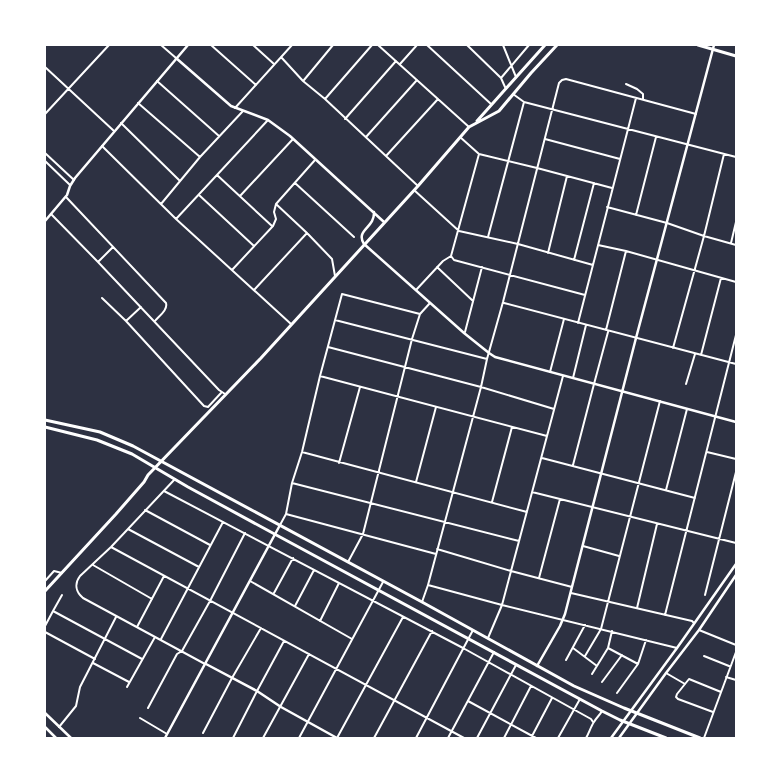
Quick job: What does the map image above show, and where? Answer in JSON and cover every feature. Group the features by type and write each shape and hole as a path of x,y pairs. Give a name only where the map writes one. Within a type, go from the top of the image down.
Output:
{"main road":[{"path":"45,591 116,514 161,461 291,324 545,45"},
{"path":"475,123 496,113 557,45"},
{"path":"698,45 714,47 736,56"},
{"path":"45,420 86,428 112,436 133,446 574,686 702,738"},
{"path":"45,427 82,436 132,454 276,535 602,711 666,738"}],"street":[{"path":"45,114 109,45"},
{"path":"161,45 234,108 268,120 293,138 384,222"},
{"path":"45,219 66,197 74,180 114,131 188,45"},
{"path":"210,45 256,85"},
{"path":"253,45 274,64"},
{"path":"234,108 292,45"},
{"path":"303,81 333,45"},
{"path":"324,99 372,45"},
{"path":"378,45 469,128"},
{"path":"400,64 417,45"},
{"path":"427,45 491,104"},
{"path":"467,45 501,78 506,88"},
{"path":"503,45 516,77"},
{"path":"501,78 529,45"},
{"path":"537,666 564,619 622,391 714,47"},
{"path":"280,57 303,81 346,118 418,186"},
{"path":"346,118 396,61"},
{"path":"45,67 114,131"},
{"path":"422,602 481,387 559,83 566,79 696,114"},
{"path":"366,137 417,80"},
{"path":"157,81 219,136"},
{"path":"626,84 643,94 643,100"},
{"path":"513,94 524,102 736,157"},
{"path":"578,323 636,98"},
{"path":"386,156 438,99"},
{"path":"488,237 524,102"},
{"path":"138,103 200,157"},
{"path":"161,204 200,157 243,111"},
{"path":"176,219 268,120"},
{"path":"121,123 181,181"},
{"path":"460,137 479,154 612,188"},
{"path":"636,215 656,137"},
{"path":"240,196 293,138"},
{"path":"544,139 620,159"},
{"path":"102,146 176,219 291,324"},
{"path":"45,153 74,180"},
{"path":"416,290 443,261 451,256 479,154"},
{"path":"673,348 704,236 724,154"},
{"path":"232,270 273,226 276,219 274,212 276,204 316,160"},
{"path":"45,161 70,186"},
{"path":"217,175 273,226"},
{"path":"548,253 567,176"},
{"path":"295,183 354,237"},
{"path":"574,260 594,183"},
{"path":"414,190 459,231 518,244 593,265"},
{"path":"199,195 255,246"},
{"path":"66,197 166,303 166,309 155,321"},
{"path":"276,204 332,259 335,276"},
{"path":"608,207 736,245"},
{"path":"374,212 374,220 362,236 364,244 464,333 495,357 736,422"},
{"path":"51,214 224,393 208,407 204,406 126,321 102,298"},
{"path":"730,243 736,222"},
{"path":"254,290 307,233"},
{"path":"598,245 736,282"},
{"path":"98,262 113,247"},
{"path":"573,465 626,251"},
{"path":"451,256 454,260 585,295"},
{"path":"437,267 473,301"},
{"path":"464,333 482,267"},
{"path":"701,355 721,278"},
{"path":"165,738 286,514 292,483 302,452 342,294 420,314"},
{"path":"503,302 736,364"},
{"path":"348,562 363,534 412,339 420,314 430,303"},
{"path":"126,321 141,307"},
{"path":"550,372 564,319"},
{"path":"335,320 487,358"},
{"path":"573,378 586,325"},
{"path":"665,615 736,335"},
{"path":"328,347 481,387 554,409"},
{"path":"686,384 695,354"},
{"path":"488,638 502,605 563,375"},
{"path":"320,376 548,436"},
{"path":"339,463 360,387"},
{"path":"585,656 600,629 660,401"},
{"path":"416,483 436,407"},
{"path":"666,490 687,408"},
{"path":"492,502 512,427"},
{"path":"302,452 527,512"},
{"path":"706,452 736,459"},
{"path":"541,457 695,498"},
{"path":"705,595 736,472"},
{"path":"175,479 111,547 80,576 76,587 78,594 256,691 337,738 404,617"},
{"path":"292,483 519,541"},
{"path":"164,490 432,631 593,722"},
{"path":"532,492 736,544"},
{"path":"539,578 560,499"},
{"path":"145,510 210,545"},
{"path":"286,514 436,554"},
{"path":"160,640 223,522"},
{"path":"637,608 657,524"},
{"path":"128,528 199,567"},
{"path":"148,708 177,654 182,651 210,601 245,533"},
{"path":"583,546 620,556"},
{"path":"111,547 464,738"},
{"path":"437,549 511,571 572,586"},
{"path":"274,594 293,558"},
{"path":"611,738 736,564"},
{"path":"93,565 152,599"},
{"path":"295,606 314,570"},
{"path":"49,586 45,581 54,571 62,573"},
{"path":"619,738 699,630 736,575"},
{"path":"137,627 164,576"},
{"path":"250,581 352,638"},
{"path":"298,738 383,581"},
{"path":"320,621 340,583"},
{"path":"428,585 677,648"},
{"path":"571,593 694,623"},
{"path":"45,626 62,595"},
{"path":"53,611 142,659"},
{"path":"59,727 76,706 80,687 117,616"},
{"path":"566,660 586,625"},
{"path":"203,733 261,628"},
{"path":"416,738 473,630"},
{"path":"699,630 736,645"},
{"path":"374,738 432,631"},
{"path":"45,632 95,659"},
{"path":"592,674 608,648 612,632"},
{"path":"127,687 155,636"},
{"path":"617,693 638,664 646,640"},
{"path":"233,738 256,691 284,641"},
{"path":"573,648 597,666"},
{"path":"608,648 638,664"},
{"path":"448,738 494,652"},
{"path":"702,738 736,652"},
{"path":"263,738 309,654"},
{"path":"602,682 622,655"},
{"path":"704,656 730,667"},
{"path":"92,663 129,682"},
{"path":"477,738 517,664"},
{"path":"666,673 685,684"},
{"path":"726,677 736,680"},
{"path":"713,712 678,699 676,697 677,694 689,678 721,692"},
{"path":"504,738 531,686"},
{"path":"531,737 552,698"},
{"path":"558,738 580,698"},
{"path":"468,701 531,737 536,738"},
{"path":"586,738 593,722 597,720 602,711"},
{"path":"45,713 71,738"},
{"path":"140,718 167,734"},
{"path":"45,727 56,738"}]}
